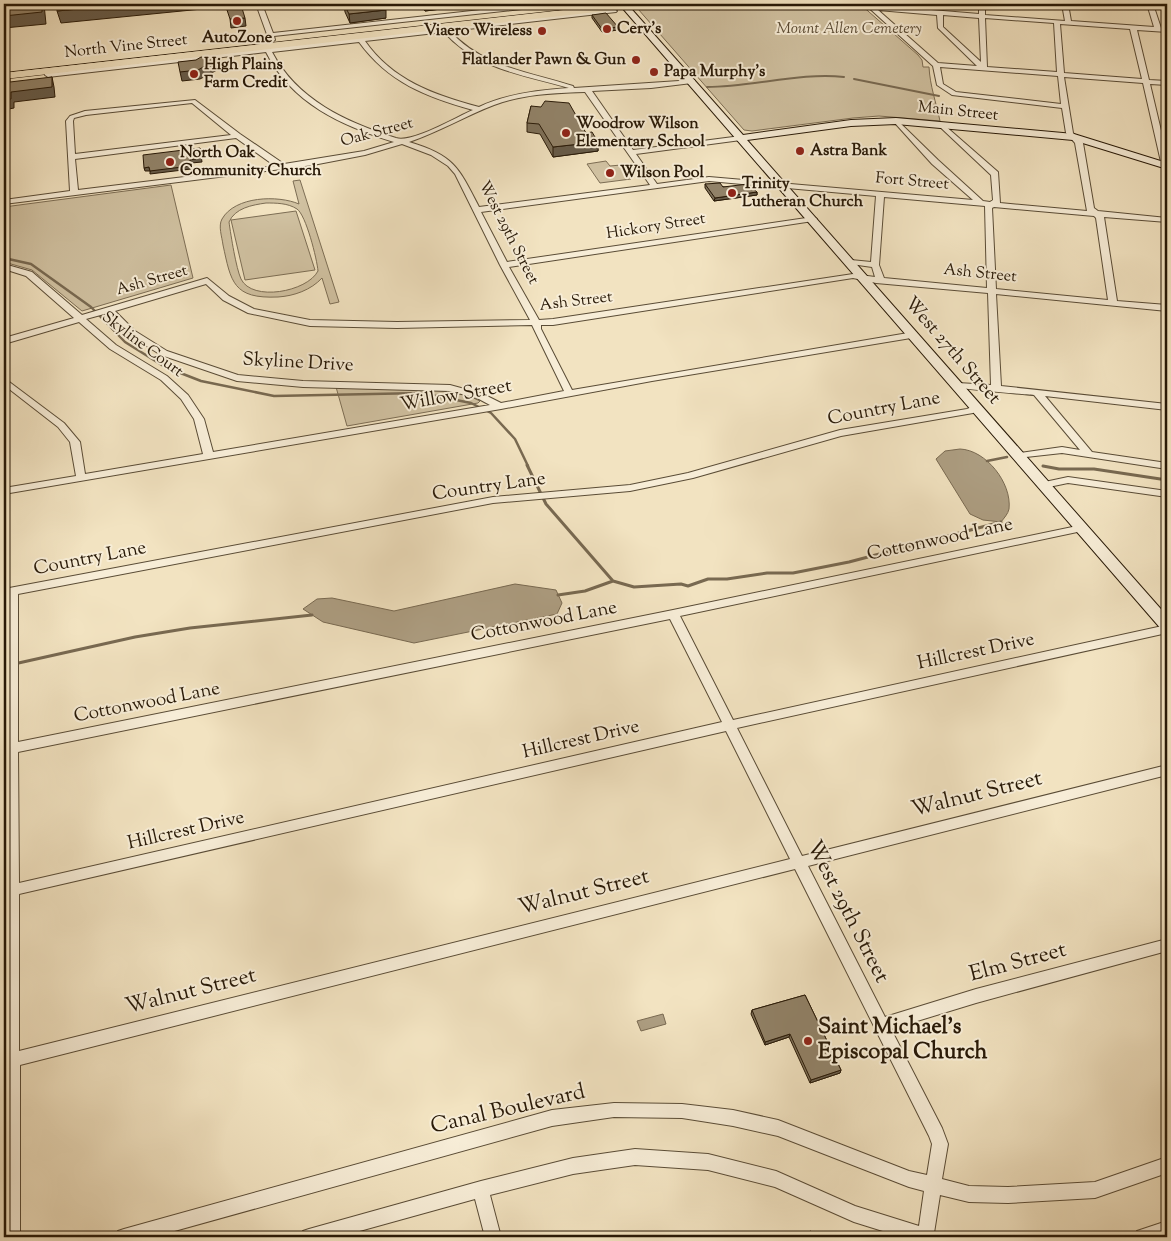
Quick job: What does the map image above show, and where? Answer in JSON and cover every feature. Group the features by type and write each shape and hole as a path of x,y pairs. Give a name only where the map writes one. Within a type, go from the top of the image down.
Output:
{"main road":[{"name":"North Vine Street","path":"4,76 604,4"},
{"name":"North Vine Street","path":"4,72 640,4"},
{"name":"West 27th Street","path":"624,5 851,262 1167,628"},
{"name":"Main Street","path":"741,138 858,122 896,121 1074,137 1167,166"}],"street":[{"name":"West 29th Street","path":"259,4 272,43 275,64 294,88 314,104 362,128 425,148 450,164 458,173 504,265 536,322 537,329 569,393"},
{"path":"272,43 550,4"},
{"path":"982,4 984,69"},
{"path":"1065,4 1068,22"},
{"path":"1150,4 1158,29"},
{"path":"870,6 1167,30"},
{"path":"870,6 936,65 940,84 954,94 1065,106"},
{"path":"272,43 361,40 614,12"},
{"path":"940,13 940,27 984,69"},
{"path":"1057,22 1060,75 1070,133 1079,143 1090,209 1100,217 1114,302"},
{"path":"1132,27 1167,166"},
{"path":"445,30 456,44 481,60 498,67 582,89 655,186"},
{"path":"361,40 376,62 395,76 426,92 478,109"},
{"path":"936,65 1167,83"},
{"path":"541,92 544,85 543,79"},
{"name":"Oak Street","path":"4,202 281,166 365,153 403,142 446,125 495,102 541,92 651,86 692,81"},
{"path":"74,193 69,121 72,117 85,113 193,101 237,136 281,166"},
{"path":"896,121 935,162 980,203"},
{"path":"941,125 995,174 997,201 988,207 996,388"},
{"path":"71,157 237,136"},
{"path":"631,152 741,138"},
{"name":"Fort Street","path":"476,210 709,179 1167,220"},
{"path":"880,194 875,266 880,280"},
{"name":"Hickory Street","path":"504,265 813,219"},
{"path":"851,262 875,266"},
{"name":"Skyline Court","path":"6,269 29,274 35,278 112,346 164,378 185,398 199,419 209,456"},
{"name":"Ash Street","path":"4,341 207,281 226,298 251,312 310,323 378,325 557,321 853,276 1167,308"},
{"name":"Skyline Drive","path":"109,309 132,333 164,353 237,378 303,384 450,388 480,396 498,406"},
{"name":"Willow Street","path":"4,491 569,393 914,336"},
{"path":"4,381 62,426 75,442 81,478"},
{"path":"958,386 996,388 1167,407"},
{"path":"1037,393 1089,454"},
{"name":"Country Lane","path":"8,593 492,500 630,488 681,478 840,434 970,411 976,408"},
{"path":"1020,456 1062,450 1167,466"},
{"path":"1044,485 1068,480 1167,494"},
{"name":"Cottonwood Lane","path":"12,748 673,614 1082,528"},
{"path":"8,593 12,656 12,748 8,891 12,1060 12,1237"},
{"name":"West 29th Street","path":"673,614 940,1144 926,1237"},
{"name":"Hillcrest Drive","path":"8,891 1167,628"},
{"name":"Walnut Street","path":"12,1060 1167,770"},
{"name":"Elm Street","path":"881,1025 976,996 1167,945"},
{"name":"Canal Boulevard","path":"124,1237 552,1118 614,1110 682,1112 733,1118 778,1128 909,1178 969,1194 1096,1190 1167,1165"},
{"path":"309,1237 481,1189 573,1166 635,1156 708,1162 776,1179 854,1214 926,1237"},
{"path":"481,1189 493,1237"},
{"path":"1142,1237 1167,1229"}],"green space":[{"name":"Mount Allen Cemetery","path":"662,4 860,4 918,55 922,60 923,67 929,67 940,121 879,116 752,131 744,130 638,9 643,6"},
{"name":"Wilson Pool","path":"606,161 610,166 621,165 631,179 600,183 587,164"},
{"path":"300,180 339,302 330,304 322,278 302,292 278,297 263,297 243,291 232,278 221,235 220,225 222,219 228,211 247,202 280,199 299,204 293,181","holes":["266,203 282,204 297,209 304,220 316,257 318,271 312,278 292,289 280,292 256,290 247,286 241,279 229,222 235,213 240,210"]},
{"path":"171,185 193,278 82,311 32,270 4,262 4,207"},
{"path":"296,211 315,270 245,280 231,220"},
{"path":"336,387 410,388 449,392 480,401 478,403 347,426"}],"shaded area":[{"path":"960,449 979,455 988,462 1002,479 1009,499 1009,509 1001,522 983,520 970,514 936,459 945,451"},
{"path":"515,584 556,590 562,603 557,614 414,643 323,622 303,609 317,599 332,598 394,611"},
{"path":"663,1014 666,1024 641,1031 637,1021"}],"building":[{"path":"4,4 42,4 42,12 4,16"},
{"path":"57,4 132,4 57,11"},
{"path":"344,4 383,4 386,10 349,14"},
{"path":"241,5 245,18 230,19 226,7"},
{"path":"606,13 618,27 602,29 592,15"},
{"path":"201,57 217,59 198,70 180,72 178,62 196,60"},
{"path":"52,77 52,87 11,92 11,99 4,100 4,79 10,78 10,82"},
{"path":"545,101 569,103 586,133 592,132 598,142 553,147 539,124 527,123 531,106 541,107"},
{"name":"North Oak Community Church","path":"200,148 201,158 190,160 190,166 150,171 149,167 144,168 143,155"},
{"name":"Trinity Lutheran Church","path":"720,183 723,187 748,184 757,192 715,198 705,184"},
{"name":"Saint Michael's Episcopal Church","path":"805,995 841,1070 811,1080 790,1034 765,1042 752,1010"},
{"path":"811,1231 814,1237 792,1237"}],"waterway":[{"path":"707,87 741,85 811,76 844,77"},
{"path":"854,79 939,96"},
{"path":"4,258 31,264 91,307 125,342 165,367 201,381 274,396 421,393 471,403 491,413 515,439 528,466"},
{"path":"987,461 1007,457"},
{"path":"527,465 546,504 613,581"},
{"path":"1043,466 1059,469 1094,469 1167,480"},
{"path":"613,581 634,587 681,584 688,586 708,579 727,579 767,573 793,573 849,562 1001,522"},
{"path":"558,595 585,591 613,581"},
{"path":"14,664 135,637 190,628 312,615"}],"place":[{"name":"AutoZone","path":"237,21"},
{"name":"Cerv's","path":"607,29"},
{"name":"Viaero Wireless","path":"542,31"},
{"name":"Flatlander Pawn & Gun","path":"636,60"},
{"name":"Papa Murphy's","path":"654,72"},
{"name":"High Plains Farm Credit","path":"194,74"},
{"name":"Woodrow Wilson Elementary School","path":"566,133"},
{"name":"Astra Bank","path":"800,151"},
{"name":"North Oak Community Church","path":"170,162"},
{"name":"Wilson Pool","path":"610,173"},
{"name":"Trinity Lutheran Church","path":"732,193"},
{"name":"Saint Michael's Episcopal Church","path":"808,1041"}]}
